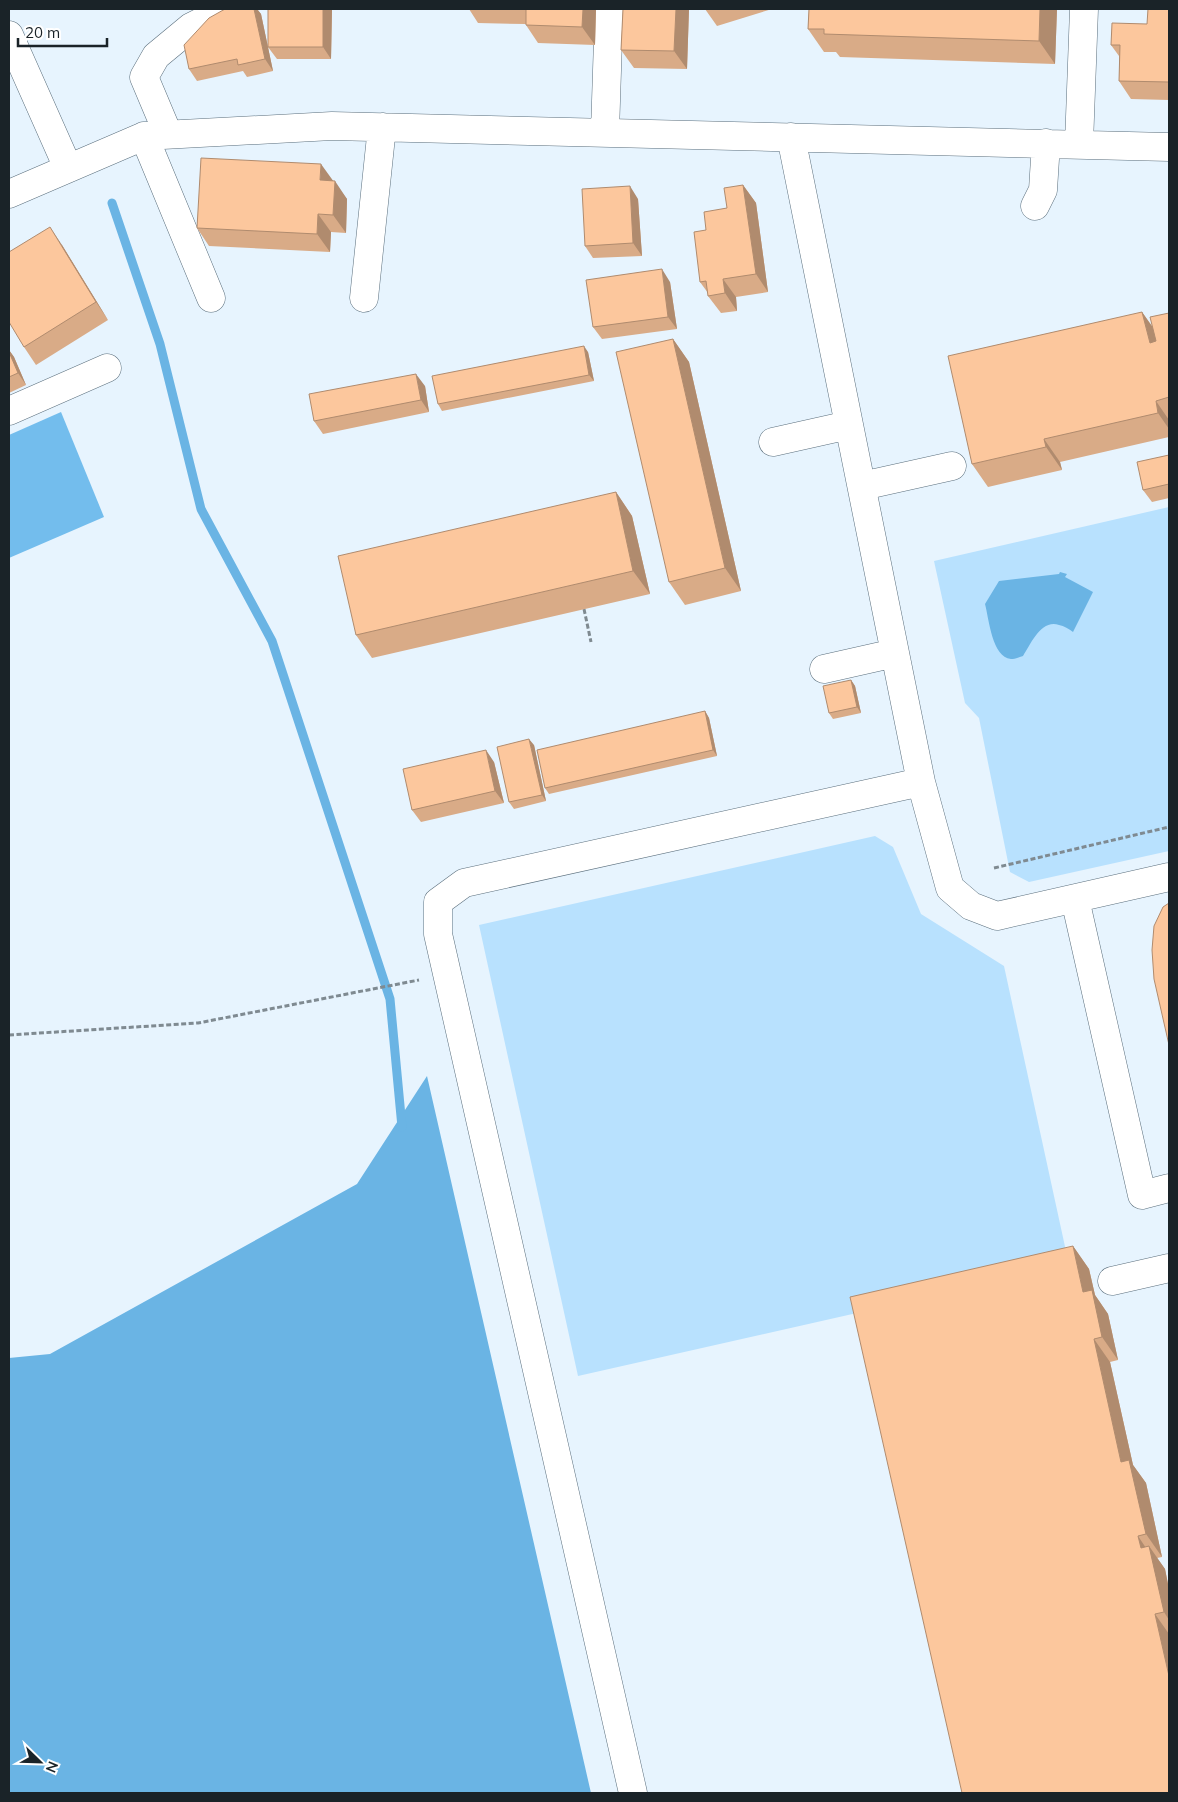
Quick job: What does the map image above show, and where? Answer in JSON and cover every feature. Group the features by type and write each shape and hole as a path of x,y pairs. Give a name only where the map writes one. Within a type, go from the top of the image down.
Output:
{"street":[{"path":"211,298 156,134 144,77 156,56 190,27 227,9"},
{"path":"604,132 609,9"},
{"path":"1078,144 1084,9"},
{"path":"9,35 68,168"},
{"path":"9,194 68,168 156,134 332,126 1169,147"},
{"path":"364,298 382,127"},
{"path":"791,137 921,782 950,888 971,906 997,916 1169,878"},
{"path":"1035,206 1043,190 1046,143"},
{"path":"9,411 107,368"},
{"path":"773,442 849,425"},
{"path":"862,486 952,466"},
{"path":"824,669 895,653"},
{"path":"633,1793 438,934 438,902 464,883 921,782"},
{"path":"1075,899 1142,1195 1169,1188"},
{"path":"1112,1282 1169,1268"}],"path":[{"path":"584,609 591,642"},
{"path":"994,868 1169,827"},
{"path":"9,1035 198,1023 447,975"}],"shaded area":[{"path":"61,412 104,517 9,558 9,435"},
{"path":"1169,507 1169,851 1029,882 1010,872 979,718 965,703 934,561"},
{"path":"1060,572 1067,574 1065,577 1093,592 1073,632 1059,625 1047,626 1033,639 1023,656 1011,659 1005,657 995,645 985,604 999,581 1059,574"},
{"path":"875,836 893,847 921,914 1004,966 1069,1265 578,1376 479,925"},
{"path":"427,1076 591,1793 9,1793 9,1358 50,1354 357,1184"}],"building":[{"path":"225,9 254,9 265,59 238,65 237,59 189,69 184,45 209,18"},
{"path":"268,9 323,9 323,47 268,47"},
{"path":"526,9 583,9 582,27 526,25"},
{"path":"623,9 676,9 674,51 621,50"},
{"path":"809,9 1040,9 1039,41 824,34 824,29 808,29"},
{"path":"1148,9 1169,9 1169,82 1119,81 1120,45 1111,45 1112,23 1147,24"},
{"path":"201,158 321,164 320,180 335,181 333,215 318,214 317,234 197,228"},
{"path":"743,185 756,274 723,279 725,293 708,296 706,281 700,282 694,232 706,230 704,212 727,208 724,188"},
{"path":"630,186 633,243 585,246 582,189"},
{"path":"50,227 96,302 24,347 9,322 9,252"},
{"path":"662,269 668,317 593,327 586,280"},
{"path":"1142,312 1150,343 1156,341 1150,317 1169,313 1169,397 1156,401 1158,413 1044,439 1046,447 972,464 948,356"},
{"path":"673,339 725,568 669,582 616,352"},
{"path":"584,346 589,375 438,404 432,376"},
{"path":"9,352 18,373 9,377"},
{"path":"416,374 421,400 314,421 309,394"},
{"path":"1169,455 1169,484 1143,490 1137,462"},
{"path":"616,492 633,571 356,635 338,556"},
{"path":"851,680 857,707 829,713 823,686"},
{"path":"705,711 713,750 545,788 537,750"},
{"path":"529,739 542,795 509,802 497,747"},
{"path":"486,750 495,791 412,810 403,769"},
{"path":"1169,903 1169,1045 1154,979 1152,950 1154,926 1163,907"},
{"path":"1073,1246 1083,1292 1092,1290 1102,1337 1094,1339 1121,1462 1129,1460 1146,1534 1138,1536 1141,1548 1149,1546 1164,1612 1155,1614 1169,1676 1169,1793 962,1793 850,1297"}],"waterway":[{"path":"112,203 160,344 201,509 272,641 390,999 402,1127"}]}
